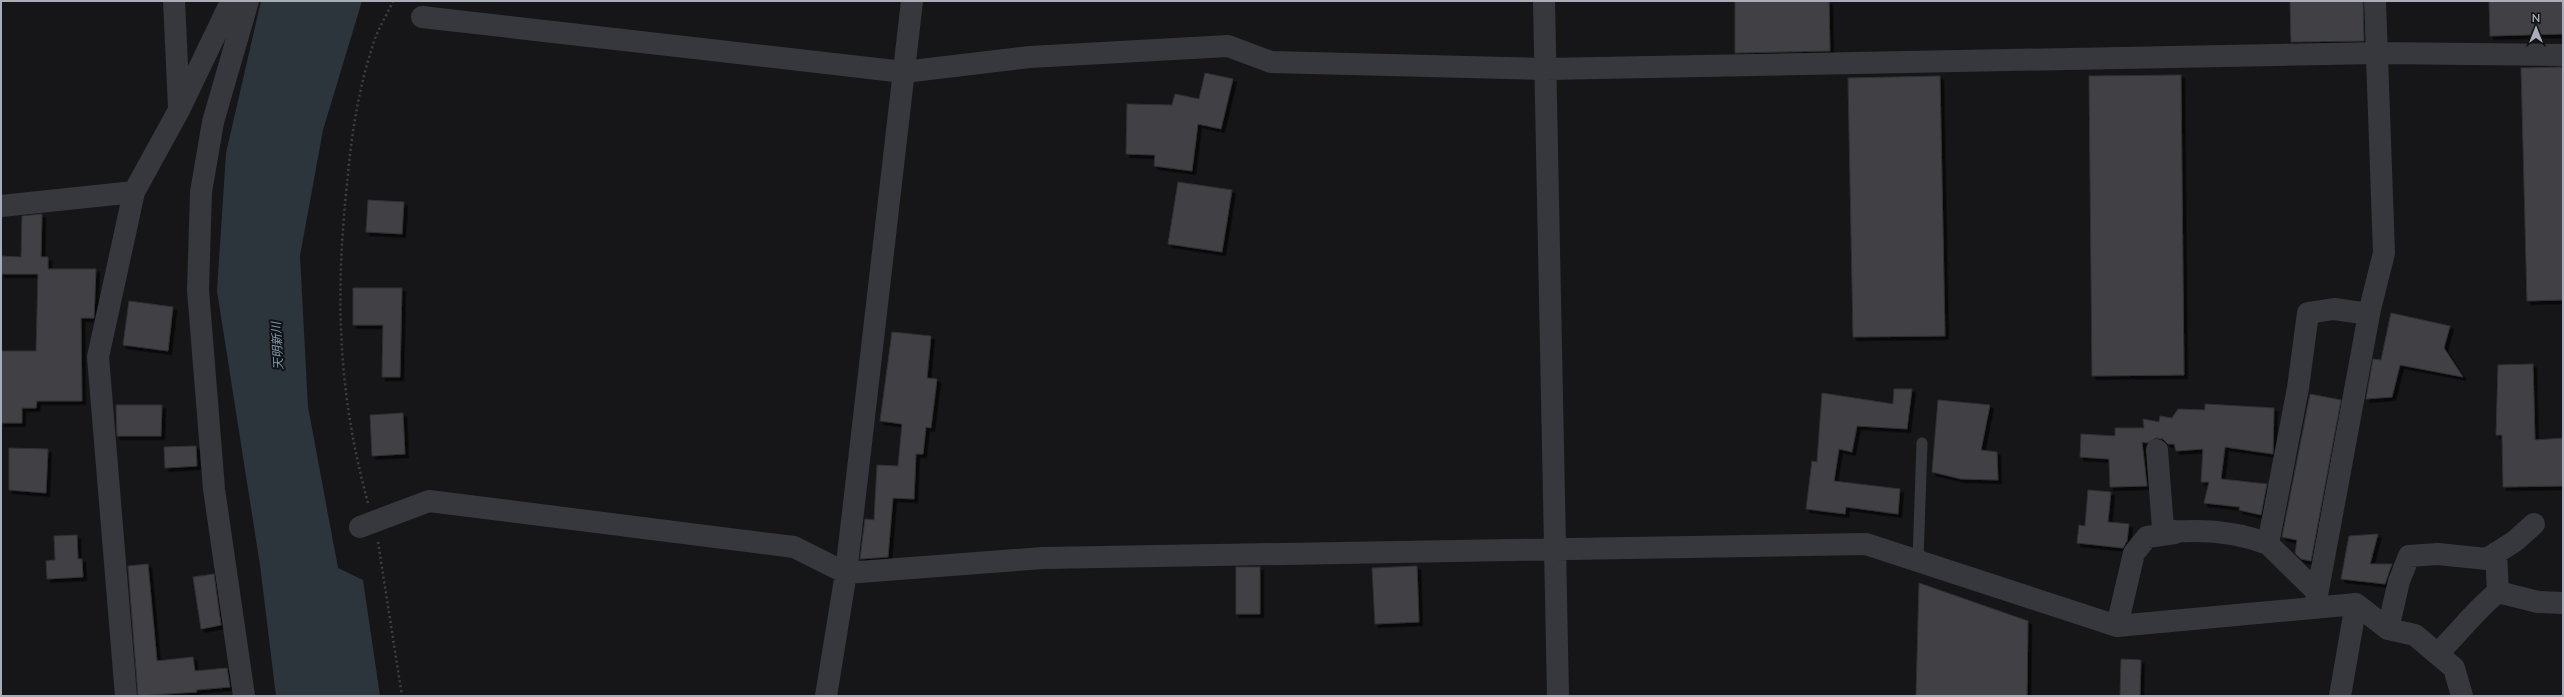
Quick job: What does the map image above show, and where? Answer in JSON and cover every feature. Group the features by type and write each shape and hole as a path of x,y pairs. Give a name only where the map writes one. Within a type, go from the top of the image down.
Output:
{"street":[{"path":"174,1 179,110"},
{"path":"126,696 98,358 134,192 179,110 228,8 237,1"},
{"path":"244,696 214,489 198,290 201,192 213,122 248,1"},
{"path":"826,696 846,573 912,1"},
{"path":"1544,1 1558,696"},
{"path":"2316,599 2369,314 2384,253 2375,1"},
{"path":"422,17 904,72 1030,58 1228,46 1272,62 1546,68 2376,54 2563,55"},
{"path":"1,206 134,192"},
{"path":"2268,544 2298,388 2308,313 2334,309 2369,314"},
{"path":"2157,450 2163,528 2175,533"},
{"path":"367,524 429,501 794,547 846,573 1043,558 1866,544 2116,626 2283,612 2316,599 2356,604 2388,629 2415,635 2454,668 2462,696"},
{"path":"2388,629 2399,581 2409,556 2438,554 2487,559 2515,541 2534,524"},
{"path":"2116,626 2134,553 2147,537 2175,533 2196,531 2248,536 2268,544 2316,599"},
{"path":"2496,553 2498,592"},
{"path":"2498,592 2538,602 2563,603"},
{"path":"2437,654 2462,630 2488,600 2498,592"},
{"path":"2340,696 2356,604"}],"lane":[{"path":"1918,560 1922,443"}],"path":[{"path":"394,1 373,44 352,130 342,234 340,320 344,391 362,478 367,524 402,696"}],"water":[{"name":"天明新川","path":"261,1 362,1 323,130 300,256 308,407 338,568 363,580 380,696 276,696 260,565 217,291 226,153"}],"building":[{"path":"1735,1 1829,1 1830,51 1735,53"},
{"path":"2290,1 2363,1 2364,41 2291,42"},
{"path":"2489,1 2563,1 2563,34 2490,36"},
{"path":"2563,67 2563,300 2527,301 2521,68"},
{"path":"1205,73 1233,79 1221,129 1198,124 1192,171 1154,166 1155,155 1126,154 1127,104 1172,105 1175,94 1199,99"},
{"path":"2181,75 2184,375 2092,376 2089,76"},
{"path":"1940,76 1945,336 1853,337 1848,78"},
{"path":"1178,182 1232,190 1222,252 1168,244"},
{"path":"368,200 404,202 402,234 366,232"},
{"path":"42,214 41,257 48,257 48,269 96,269 94,318 81,318 82,401 37,401 36,408 22,408 22,423 1,423 1,351 36,351 38,274 1,274 1,256 21,257 22,216"},
{"path":"353,288 402,288 400,377 382,377 383,325 353,325"},
{"path":"129,301 173,307 168,351 123,345"},
{"path":"2391,313 2450,326 2444,348 2463,377 2400,365 2392,397 2366,399 2373,359 2381,360"},
{"path":"892,332 931,336 927,378 937,379 931,428 926,427 923,454 916,454 914,499 893,498 888,557 860,559 865,519 874,520 877,465 898,466 902,424 880,421"},
{"path":"2533,364 2535,440 2563,438 2563,486 2503,487 2502,435 2496,435 2498,365"},
{"path":"1894,389 1912,389 1907,429 1857,426 1852,452 1839,449 1834,481 1900,489 1898,514 1846,507 1845,514 1806,509 1812,461 1817,462 1822,393 1893,404"},
{"path":"2310,394 2341,400 2311,561 2301,559 2295,553 2297,540 2282,537"},
{"path":"1938,400 1990,405 1981,450 1997,452 1998,480 1961,479 1932,472"},
{"path":"2205,404 2274,408 2273,454 2225,447 2221,479 2267,484 2261,515 2239,510 2240,507 2204,503 2209,482 2201,482 2203,449 2176,451 2174,444 2168,444 2163,439 2156,438 2147,443 2142,442 2147,486 2110,487 2109,459 2080,457 2081,434 2115,436 2115,428 2144,428 2143,419 2159,422 2160,416 2172,418 2178,409 2205,410"},
{"path":"116,405 162,405 161,436 117,436"},
{"path":"403,413 405,454 372,456 370,415"},
{"path":"196,446 197,466 165,468 164,447"},
{"path":"9,448 48,449 46,493 9,490"},
{"path":"2088,490 2111,492 2108,522 2129,524 2127,541 2123,548 2077,543 2079,525 2085,526"},
{"path":"2378,534 2370,564 2392,564 2385,584 2341,579 2349,536"},
{"path":"77,535 78,559 82,559 83,577 47,579 46,561 55,560 54,536"},
{"path":"148,564 157,661 193,657 195,671 227,668 230,687 196,690 197,692 138,696 128,566"},
{"path":"1417,566 1419,622 1375,624 1372,568"},
{"path":"1236,567 1260,567 1260,614 1236,614"},
{"path":"214,574 221,625 201,629 193,577"},
{"path":"1919,583 2028,621 2027,696 1916,696"},
{"path":"2121,659 2141,660 2140,696 2120,696"}]}
